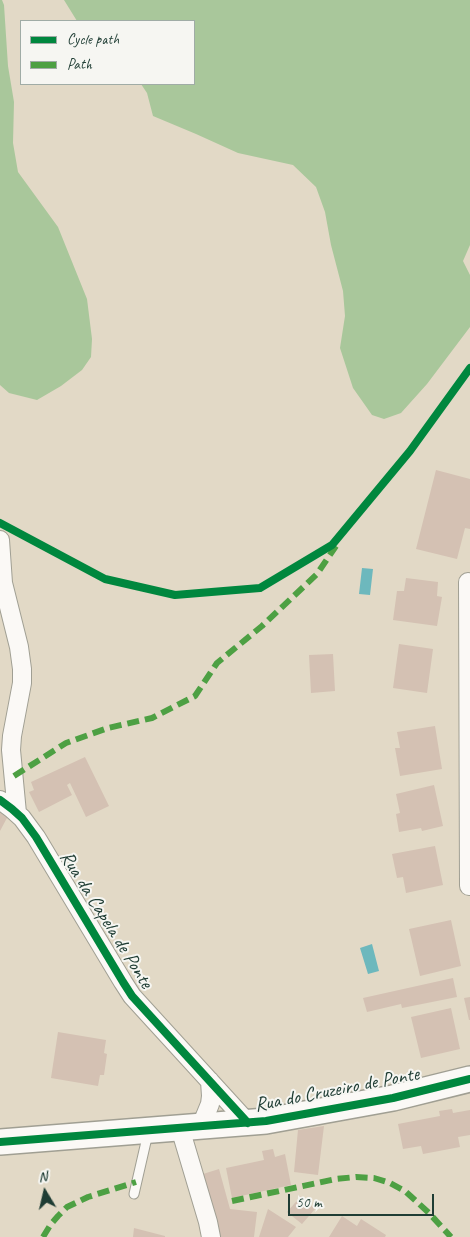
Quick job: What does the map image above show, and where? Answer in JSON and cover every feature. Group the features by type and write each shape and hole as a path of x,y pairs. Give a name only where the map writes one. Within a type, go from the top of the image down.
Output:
{"street":[{"path":"0,540 3,583 19,647 22,669 22,683 12,745 10,777 17,813"},
{"path":"468,582 470,885"},
{"name":"Rua da Capela de Ponte","path":"0,800 17,813 31,830 127,989 248,1123"},
{"name":"Rua do Cruzeiro de Ponte","path":"0,1142 266,1121 378,1101 470,1079"},
{"path":"209,1234 191,1127 210,1100 210,1081"}],"lane":[{"path":"134,1194 148,1130"}],"green space":[{"path":"0,0 2,0 4,5 8,66 14,102 13,143 18,172 58,227 87,299 92,339 91,357 82,370 61,386 37,400 9,393 0,385"},
{"path":"64,0 470,0 470,245 463,261 470,275 470,327 427,384 401,413 384,419 372,415 353,388 340,348 345,316 343,291 325,212 316,187 293,165 238,153 153,116 147,93 142,85 195,85 195,20 76,20"}],"water":[{"path":"362,568 373,569 370,595 359,594"},
{"path":"372,944 379,971 368,974 360,948"}],"building":[{"path":"436,470 470,479 470,529 465,528 457,559 416,549"},
{"path":"406,578 438,582 437,596 442,597 437,626 393,620 397,591 404,591"},
{"path":"399,644 433,649 427,693 393,688"},
{"path":"333,654 335,691 311,693 309,655"},
{"path":"435,726 442,769 400,776 395,748 400,748 397,732"},
{"path":"85,757 109,806 86,817 70,783 67,785 72,795 39,812 29,792 34,790 31,782"},
{"path":"434,785 443,826 422,831 421,828 399,832 396,814 400,813 396,794"},
{"path":"0,811 8,816 0,831"},
{"path":"435,846 443,885 406,893 403,877 397,878 392,854"},
{"path":"451,920 461,966 420,976 409,929"},
{"path":"453,978 457,997 402,1008 401,1004 367,1012 363,998"},
{"path":"470,997 470,1020 469,1020 464,998"},
{"path":"451,1008 460,1049 421,1058 411,1017"},
{"path":"58,1032 106,1040 104,1053 107,1054 104,1075 100,1075 98,1086 51,1078"},
{"path":"452,1109 453,1113 470,1110 470,1135 458,1137 460,1147 423,1154 421,1146 403,1149 398,1124 440,1116 439,1111"},
{"path":"324,1126 318,1175 294,1172 298,1130"},
{"path":"273,1149 275,1157 285,1154 291,1185 232,1198 226,1168 264,1160 262,1151"},
{"path":"219,1169 230,1209 257,1212 254,1237 220,1237 203,1174"},
{"path":"301,1196 315,1209 302,1224 287,1212"},
{"path":"268,1209 296,1227 288,1237 259,1237"},
{"path":"342,1216 357,1226 361,1219 386,1235 385,1237 329,1237"},
{"path":"134,1228 165,1236 165,1237 133,1237"}],"marked path":[{"path":"14,776 66,743 108,728 152,718 195,696 217,663 262,626 317,574 336,546"},
{"path":"232,1201 336,1179 374,1178 390,1183 405,1191 451,1237"},
{"path":"43,1237 51,1224 67,1207 88,1197 136,1182"}],"cycle path":[{"path":"0,523 105,579 175,595 260,588 332,545 410,451 470,368"},
{"path":"0,800 22,818 36,837 132,996 248,1123"},
{"path":"0,1142 266,1121 393,1098 470,1079"}]}
